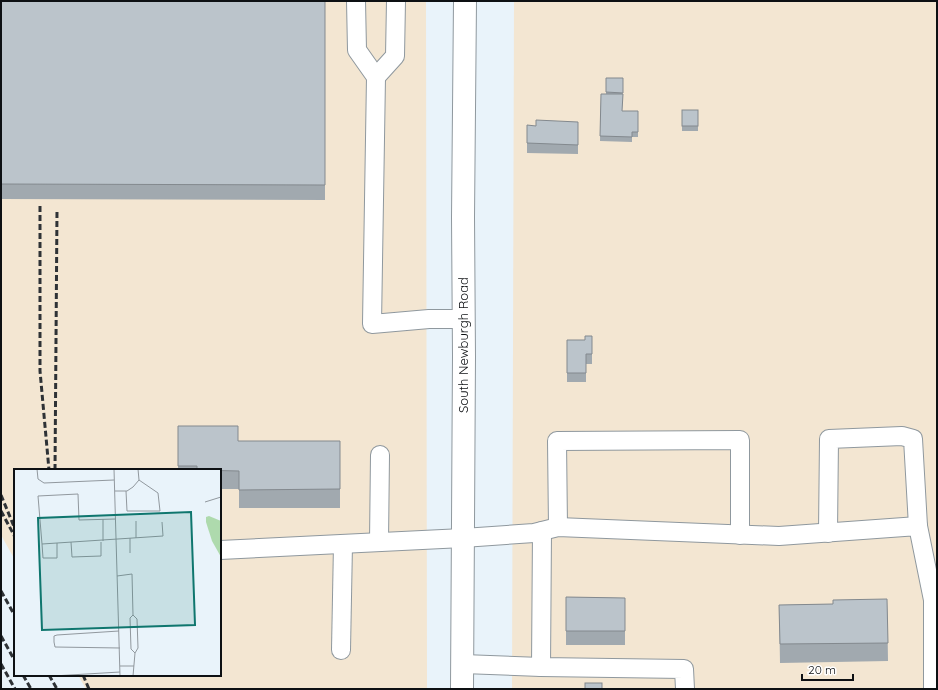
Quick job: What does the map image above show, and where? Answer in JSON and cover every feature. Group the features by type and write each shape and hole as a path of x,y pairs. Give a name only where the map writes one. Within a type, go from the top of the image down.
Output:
{"main road":[{"name":"South Newburgh Road","path":"462,689 465,1"}],"lane":[{"path":"356,1 356,50 376,77 372,324 429,319 464,319"},
{"path":"376,77 395,56 396,1"},
{"path":"828,533 829,439 902,436 913,439 918,526 933,600 933,689"},
{"path":"541,667 557,441 740,440 740,535"},
{"path":"379,542 380,455"},
{"path":"221,550 463,538 534,533 550,529 779,536 918,526"},
{"path":"341,650 343,544"},
{"path":"463,664 541,667 684,669 685,689"}],"shaded area":[{"path":"1,1 426,1 427,689 86,689 79,676 221,676 221,469 14,469 14,558 1,535"},
{"path":"514,1 937,1 937,689 512,689"}],"building":[{"path":"1,1 325,1 325,185 1,184"},
{"path":"606,78 623,78 623,93 606,92"},
{"path":"601,94 623,94 622,111 638,111 638,132 632,132 632,137 600,136"},
{"path":"682,110 698,110 698,126 682,126"},
{"path":"536,120 578,122 578,145 527,143 527,125 536,126"},
{"path":"585,336 592,336 592,354 586,354 586,373 567,373 567,340 585,340"},
{"path":"178,426 238,426 238,441 340,441 340,489 239,490 239,471 197,469 197,466 178,466"},
{"path":"566,597 625,598 625,631 566,631"},
{"path":"887,599 888,643 780,644 779,605 833,604 833,600"},
{"path":"585,683 602,683 602,689 585,689"}],"railway":[{"path":"40,206 40,371 49,469"},
{"path":"55,469 57,210"},
{"path":"1,495 14,527"},
{"path":"1,511 14,535"},
{"path":"1,591 14,614"},
{"path":"1,636 14,659"},
{"path":"1,664 15,689"},
{"path":"24,676 31,689"},
{"path":"50,676 57,689"},
{"path":"83,676 89,689"}]}
